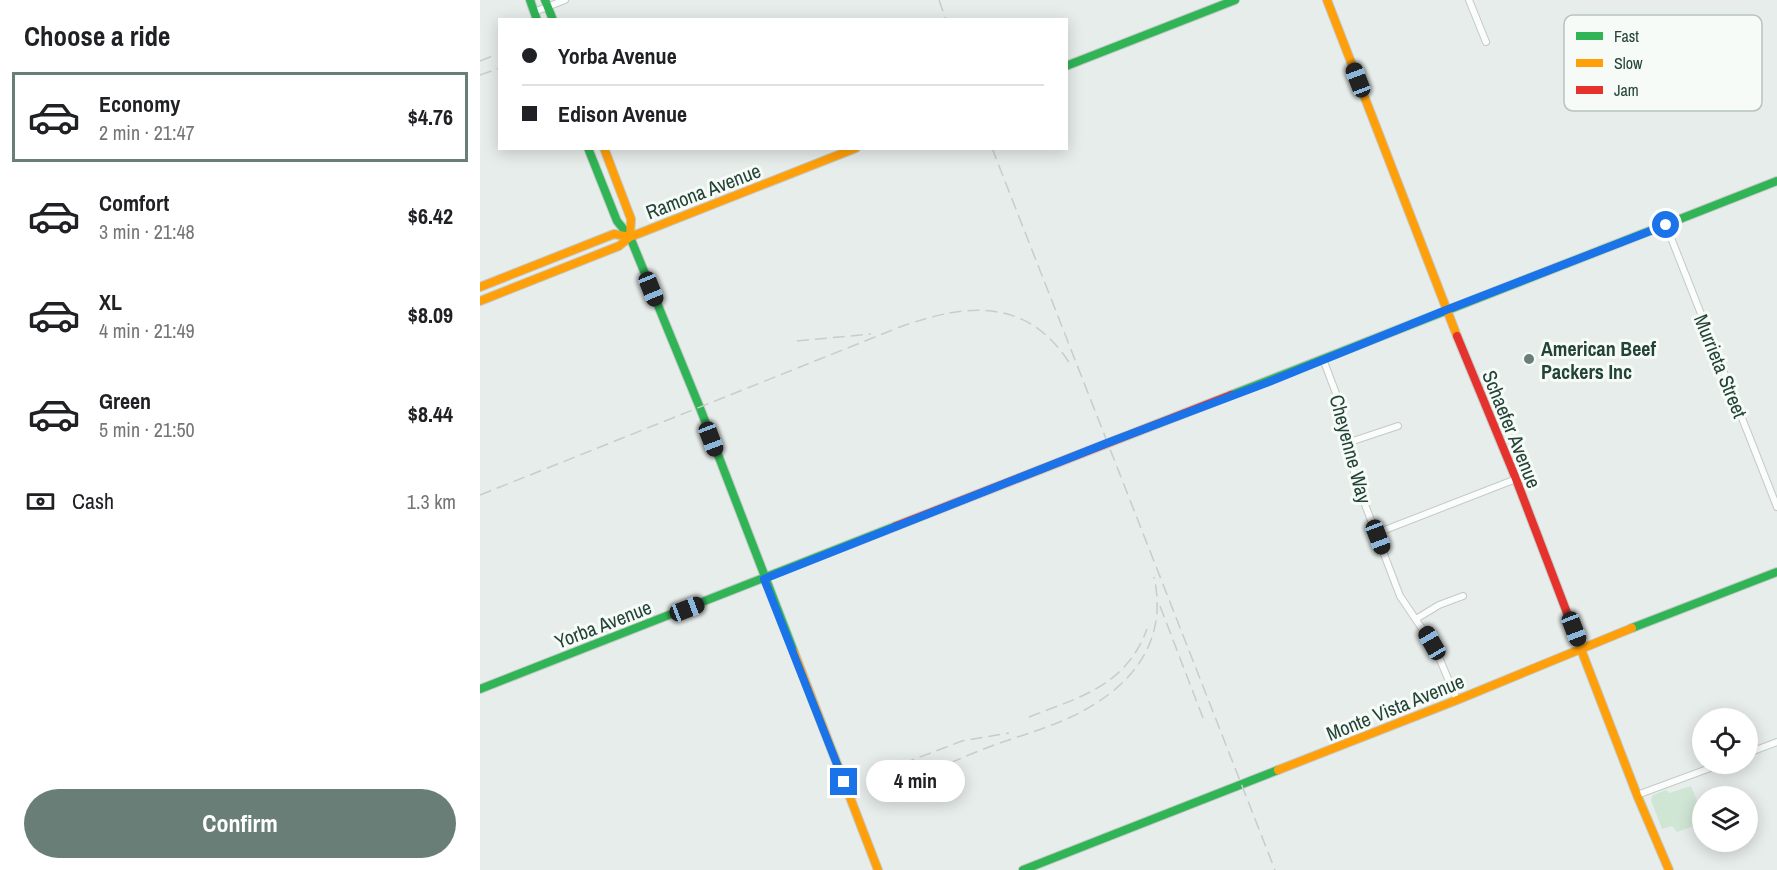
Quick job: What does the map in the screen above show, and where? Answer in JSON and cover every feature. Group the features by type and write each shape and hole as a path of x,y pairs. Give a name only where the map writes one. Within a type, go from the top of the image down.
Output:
{"street":[{"path":"530,0 536,16 547,3 565,0"},
{"path":"1068,65 1235,0"},
{"name":"Schaefer Avenue","path":"1327,0 1446,310 1516,479 1668,870"},
{"path":"1469,0 1485,42"},
{"path":"547,3 552,18"},
{"path":"589,150 616,221 630,237 700,408 878,870"},
{"path":"605,150 631,219 630,237"},
{"name":"Ramona Avenue","path":"480,301 619,246 630,237 851,150"},
{"name":"Yorba Avenue","path":"480,689 1777,182"},
{"name":"Murrieta Street","path":"1666,225 1777,507"},
{"name":"Ramona Avenue","path":"480,287 614,234 630,237"},
{"name":"Cheyenne Way","path":"1323,359 1337,396 1356,481 1401,596 1435,648 1457,700"},
{"path":"1347,443 1398,426"},
{"path":"1377,534 1516,479"},
{"name":"Monte Vista Avenue","path":"1023,870 1777,572"},
{"path":"1416,619 1439,605 1463,596"},
{"path":"1758,749 1777,742"},
{"path":"1637,795 1694,774"}],"green space":[{"path":"1691,786 1692,827 1677,832 1672,826 1662,829 1651,800 1653,795 1666,790 1669,793"}],"railway":[{"path":"939,0 945,18"},
{"path":"480,61 495,55"},
{"path":"480,75 498,69"},
{"path":"993,150 1275,870"},
{"path":"480,495 900,327 948,313 972,310 994,311 1015,317 1035,327 1053,342 1070,364"},
{"path":"797,341 871,334"},
{"path":"900,784 978,751 1062,721 1104,698 1137,666 1148,647 1155,626 1157,603 1154,577"},
{"path":"1160,606 1203,718"},
{"path":"1029,717 1066,703 1114,677 1127,664 1147,629"},
{"path":"886,770 962,741 1009,733"}],"traffic: fast":[{"path":"530,0 536,18"},
{"path":"545,0 552,18"},
{"path":"1068,65 1235,0"},
{"path":"589,150 617,221 630,237 700,408 794,652"},
{"path":"1231,395 1777,181"},
{"path":"480,689 896,526"},
{"path":"1632,628 1777,572"},
{"path":"1023,870 1278,770"}],"traffic: slow":[{"path":"1327,0 1457,336"},
{"path":"605,150 631,219 630,237"},
{"path":"480,301 619,246 630,237 851,150"},
{"path":"480,287 614,234 630,237"},
{"path":"1278,770 1632,628"},
{"path":"1577,639 1637,795 1669,870"},
{"path":"794,652 878,870"}],"traffic: jam":[{"path":"1457,336 1516,479 1577,639"},
{"path":"896,526 1231,395"}],"place":[{"name":"American Beef Packers Inc","path":"1529,359"}],"route":[{"path":"844,782 764,579 1666,225"}]}
